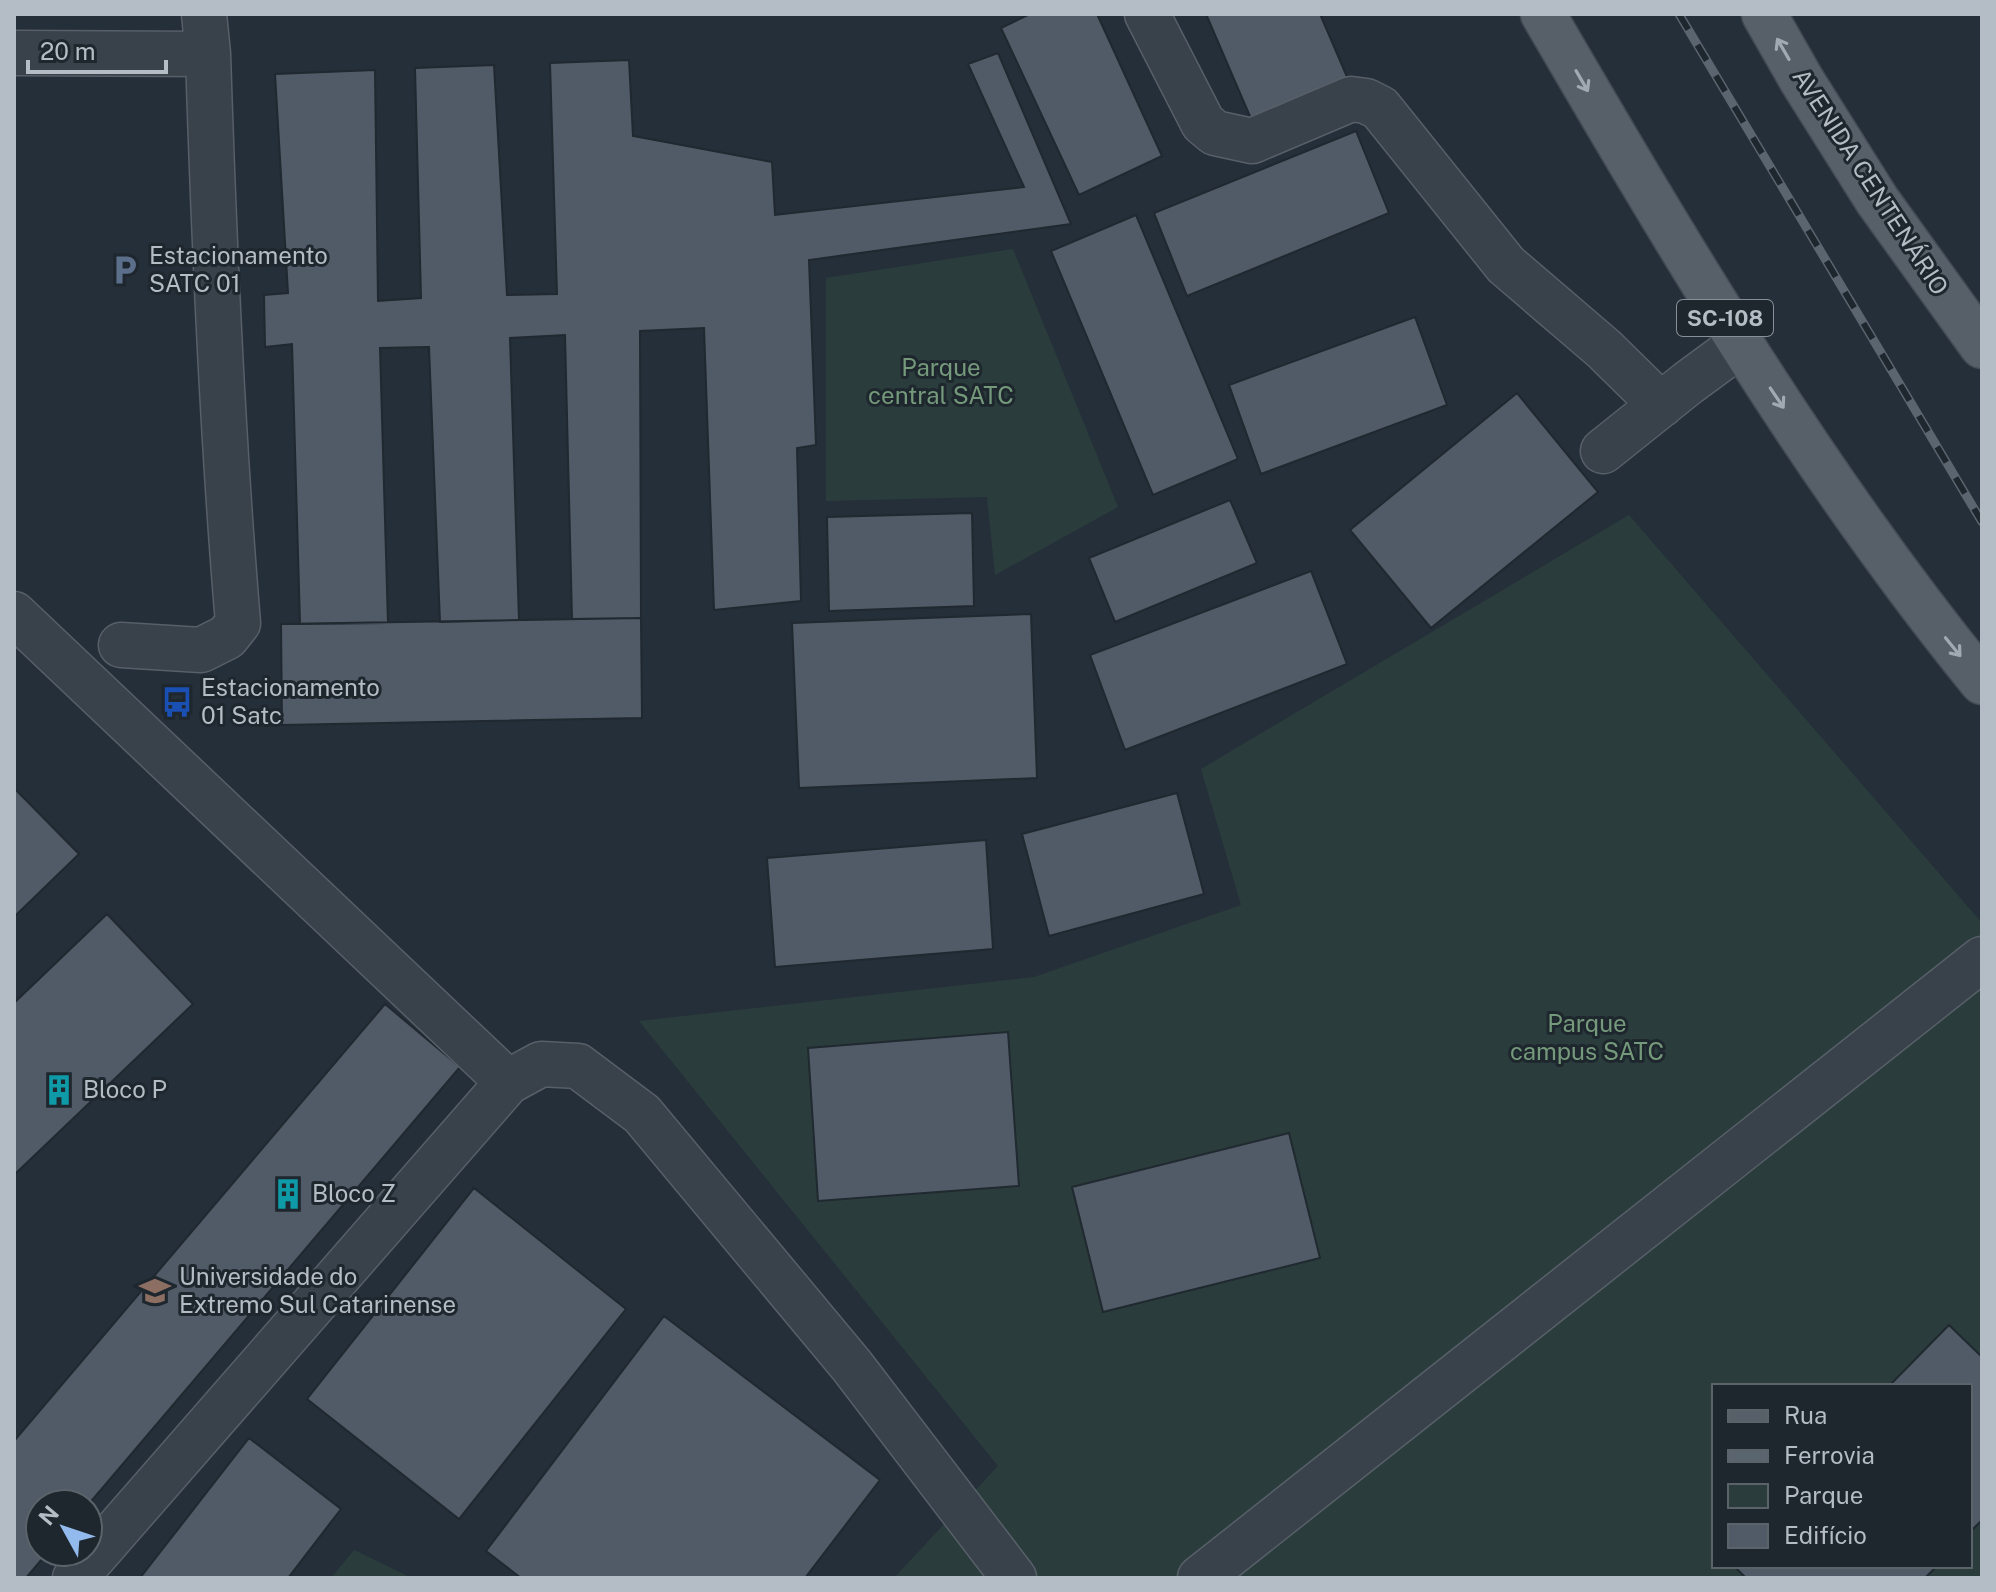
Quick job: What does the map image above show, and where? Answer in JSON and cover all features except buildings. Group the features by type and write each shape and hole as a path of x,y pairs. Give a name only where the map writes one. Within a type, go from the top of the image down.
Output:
{"main road":[{"name":"SC-108","path":"1543,14 1646,191 1741,344 1873,540 1925,612 1982,682"},
{"name":"AVENIDA CENTENÁRIO","path":"1764,14 1877,200 1982,346"}],"lane":[{"path":"1147,14 1203,123 1215,133 1252,141 1351,99 1366,101 1380,108 1506,265 1604,349 1661,405"},
{"path":"14,53 206,34 217,294 238,623 227,637 201,650 121,645"},
{"path":"1603,451 1741,344"},
{"path":"14,614 508,1082"},
{"path":"1200,1578 1982,959"},
{"path":"75,1578 508,1082 541,1064 578,1066 642,1114 852,1366 1014,1578"}],"green space":[{"name":"Parque central SATC","path":"1013,249 1118,507 995,575 987,497 826,501 826,278"},
{"name":"Parque campus SATC","path":"1629,515 1982,923 1982,1578 894,1578 998,1466 639,1021 1034,977 1241,905 1201,769"},
{"path":"354,1550 412,1578 331,1578"}],"railway":[{"path":"1679,14 1982,522"}],"place":[{"name":"Estacionamento SATC 01","path":"125,270"},
{"name":"Estacionamento 01 Satc","path":"177,702"},
{"name":"Bloco P","path":"59,1090"},
{"name":"Bloco Z","path":"288,1194"},
{"name":"Universidade do Extremo Sul Catarinense","path":"155,1291"}]}
